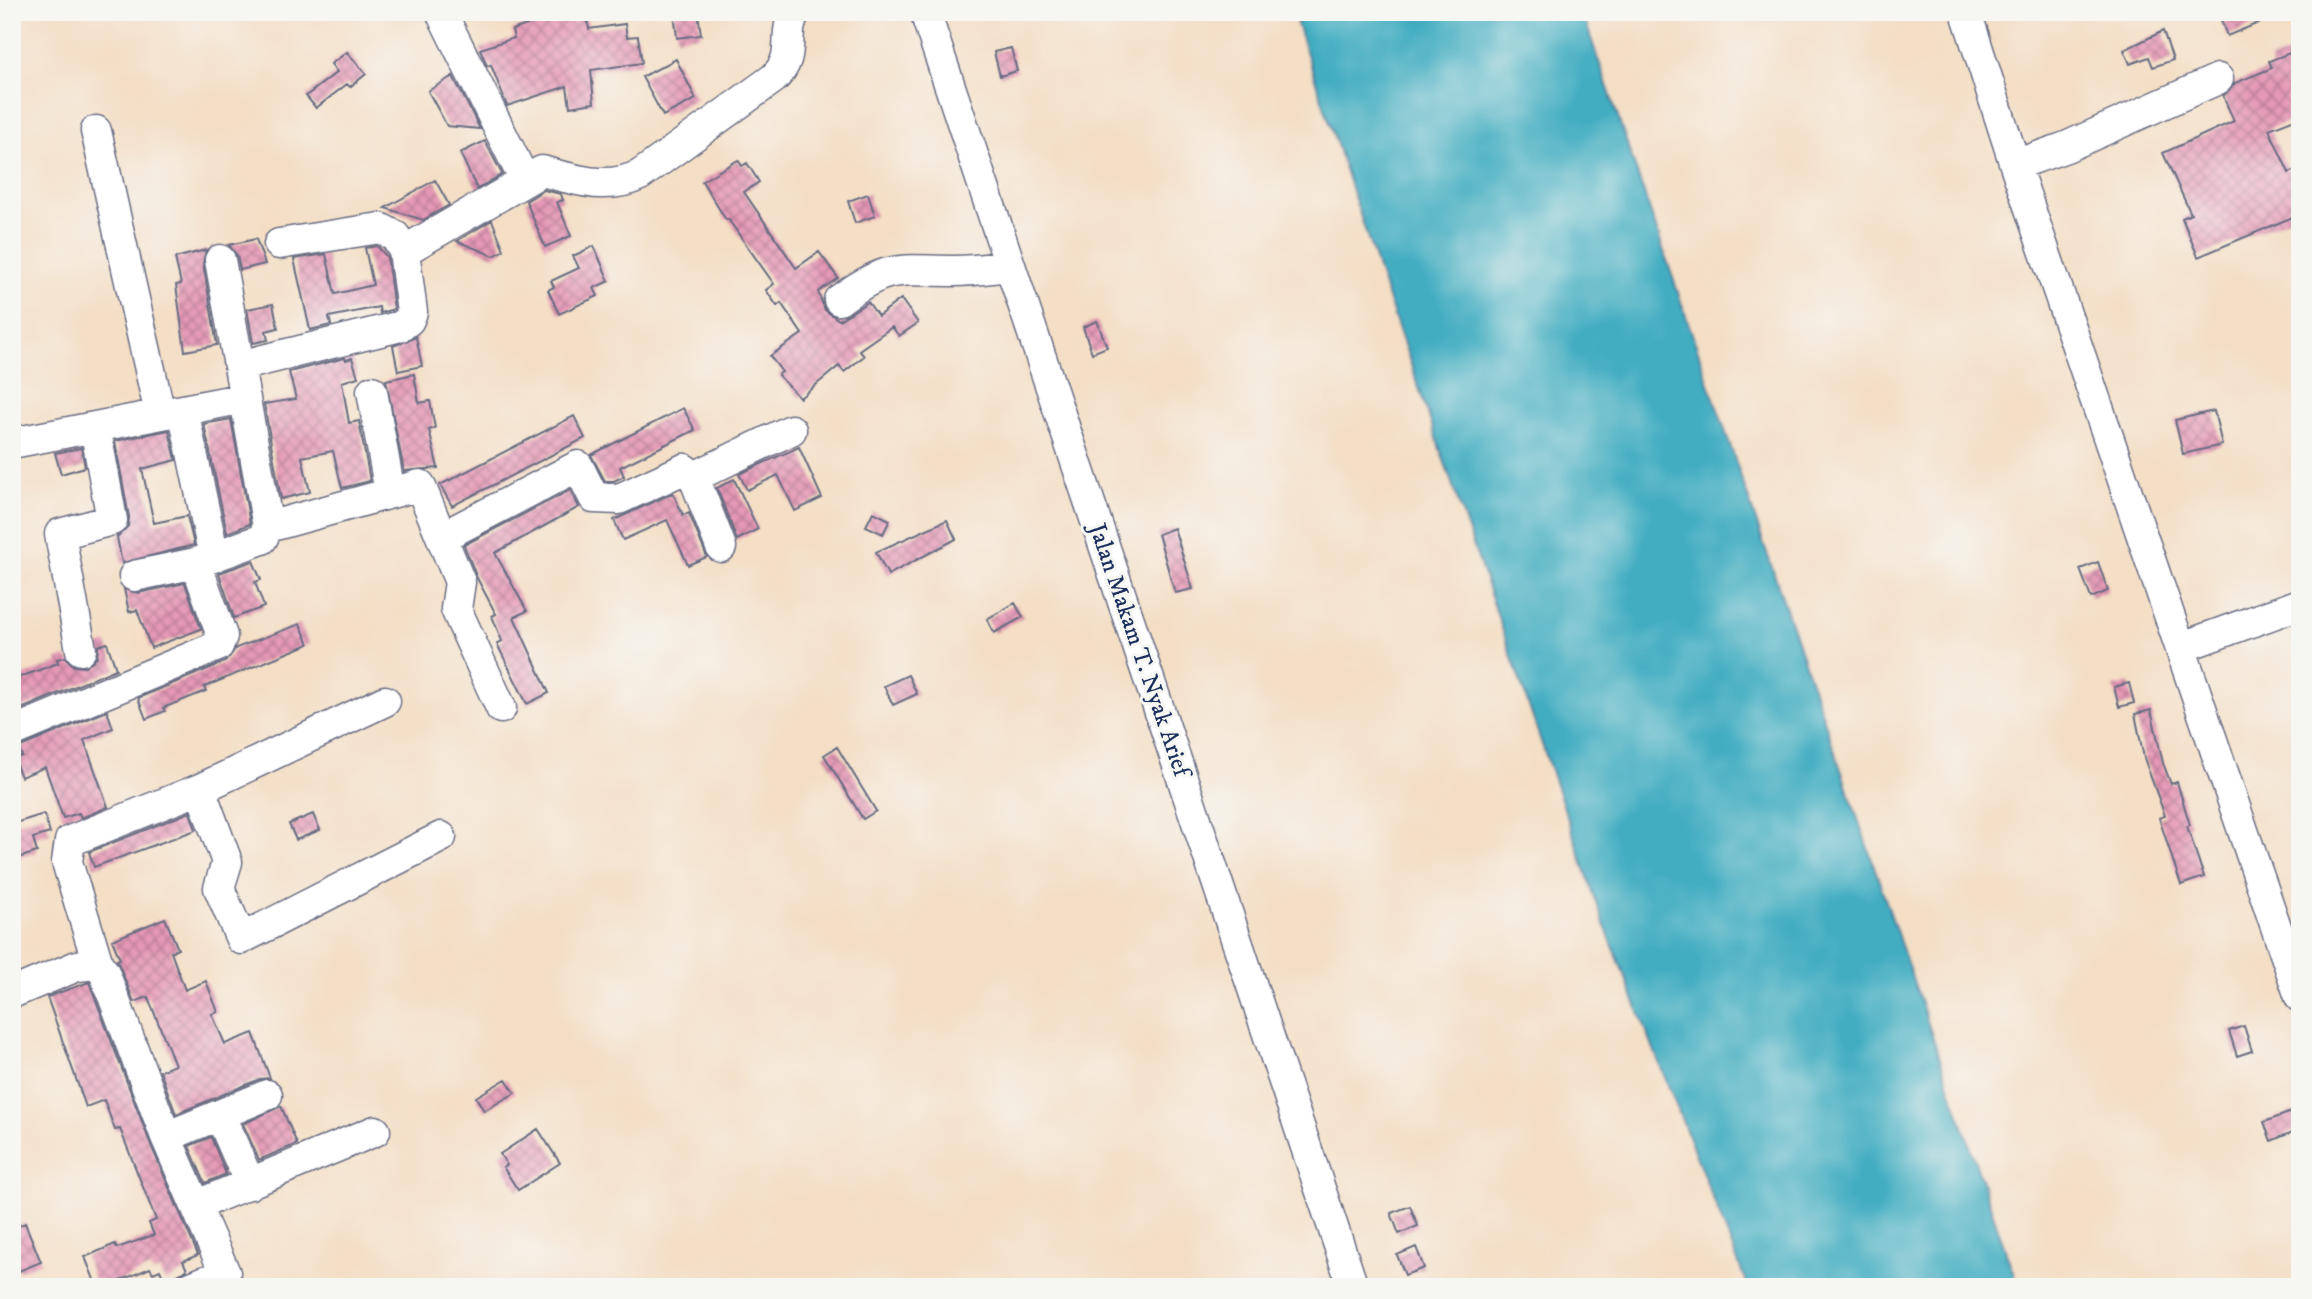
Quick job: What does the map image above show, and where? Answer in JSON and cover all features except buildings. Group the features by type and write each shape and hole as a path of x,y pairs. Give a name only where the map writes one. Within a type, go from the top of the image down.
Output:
{"street":[{"path":"441,12 525,181"},
{"path":"404,251 542,171 604,184 629,181 640,175 781,71 789,55 790,23 794,12"},
{"name":"Jalan Makam T. Nyak Arief","path":"925,12 1353,1287"},
{"path":"1966,12 2015,165 2193,643 2300,997"},
{"path":"2015,165 2055,151 2218,79"},
{"path":"12,732 218,646 222,636 172,412 96,131"},
{"path":"239,366 401,326 412,312 404,251 395,236 380,229 279,244"},
{"path":"134,576 205,560 262,539 268,527 220,260"},
{"path":"839,300 866,281 890,271 913,268 955,271 1009,266"},
{"path":"372,391 390,493"},
{"path":"12,443 244,398"},
{"path":"81,650 60,534 112,520 95,427"},
{"path":"694,477 792,430"},
{"path":"442,537 578,466 594,498 618,499 684,469 694,477 720,547"},
{"path":"268,527 420,485 460,582 456,609 501,708"},
{"path":"2193,643 2300,604"},
{"path":"191,1287 225,1273 166,1137 104,972 98,964 67,862 71,841 200,789 385,701"},
{"path":"200,789 227,862 219,888 241,939 441,837"},
{"path":"12,993 77,965 98,964"},
{"path":"166,1137 267,1095"},
{"path":"220,1115 250,1184"},
{"path":"197,1205 375,1130"}],"water":[{"path":"1293,12 1582,12 2018,1287 1748,1287 1603,921 1381,278"}]}
